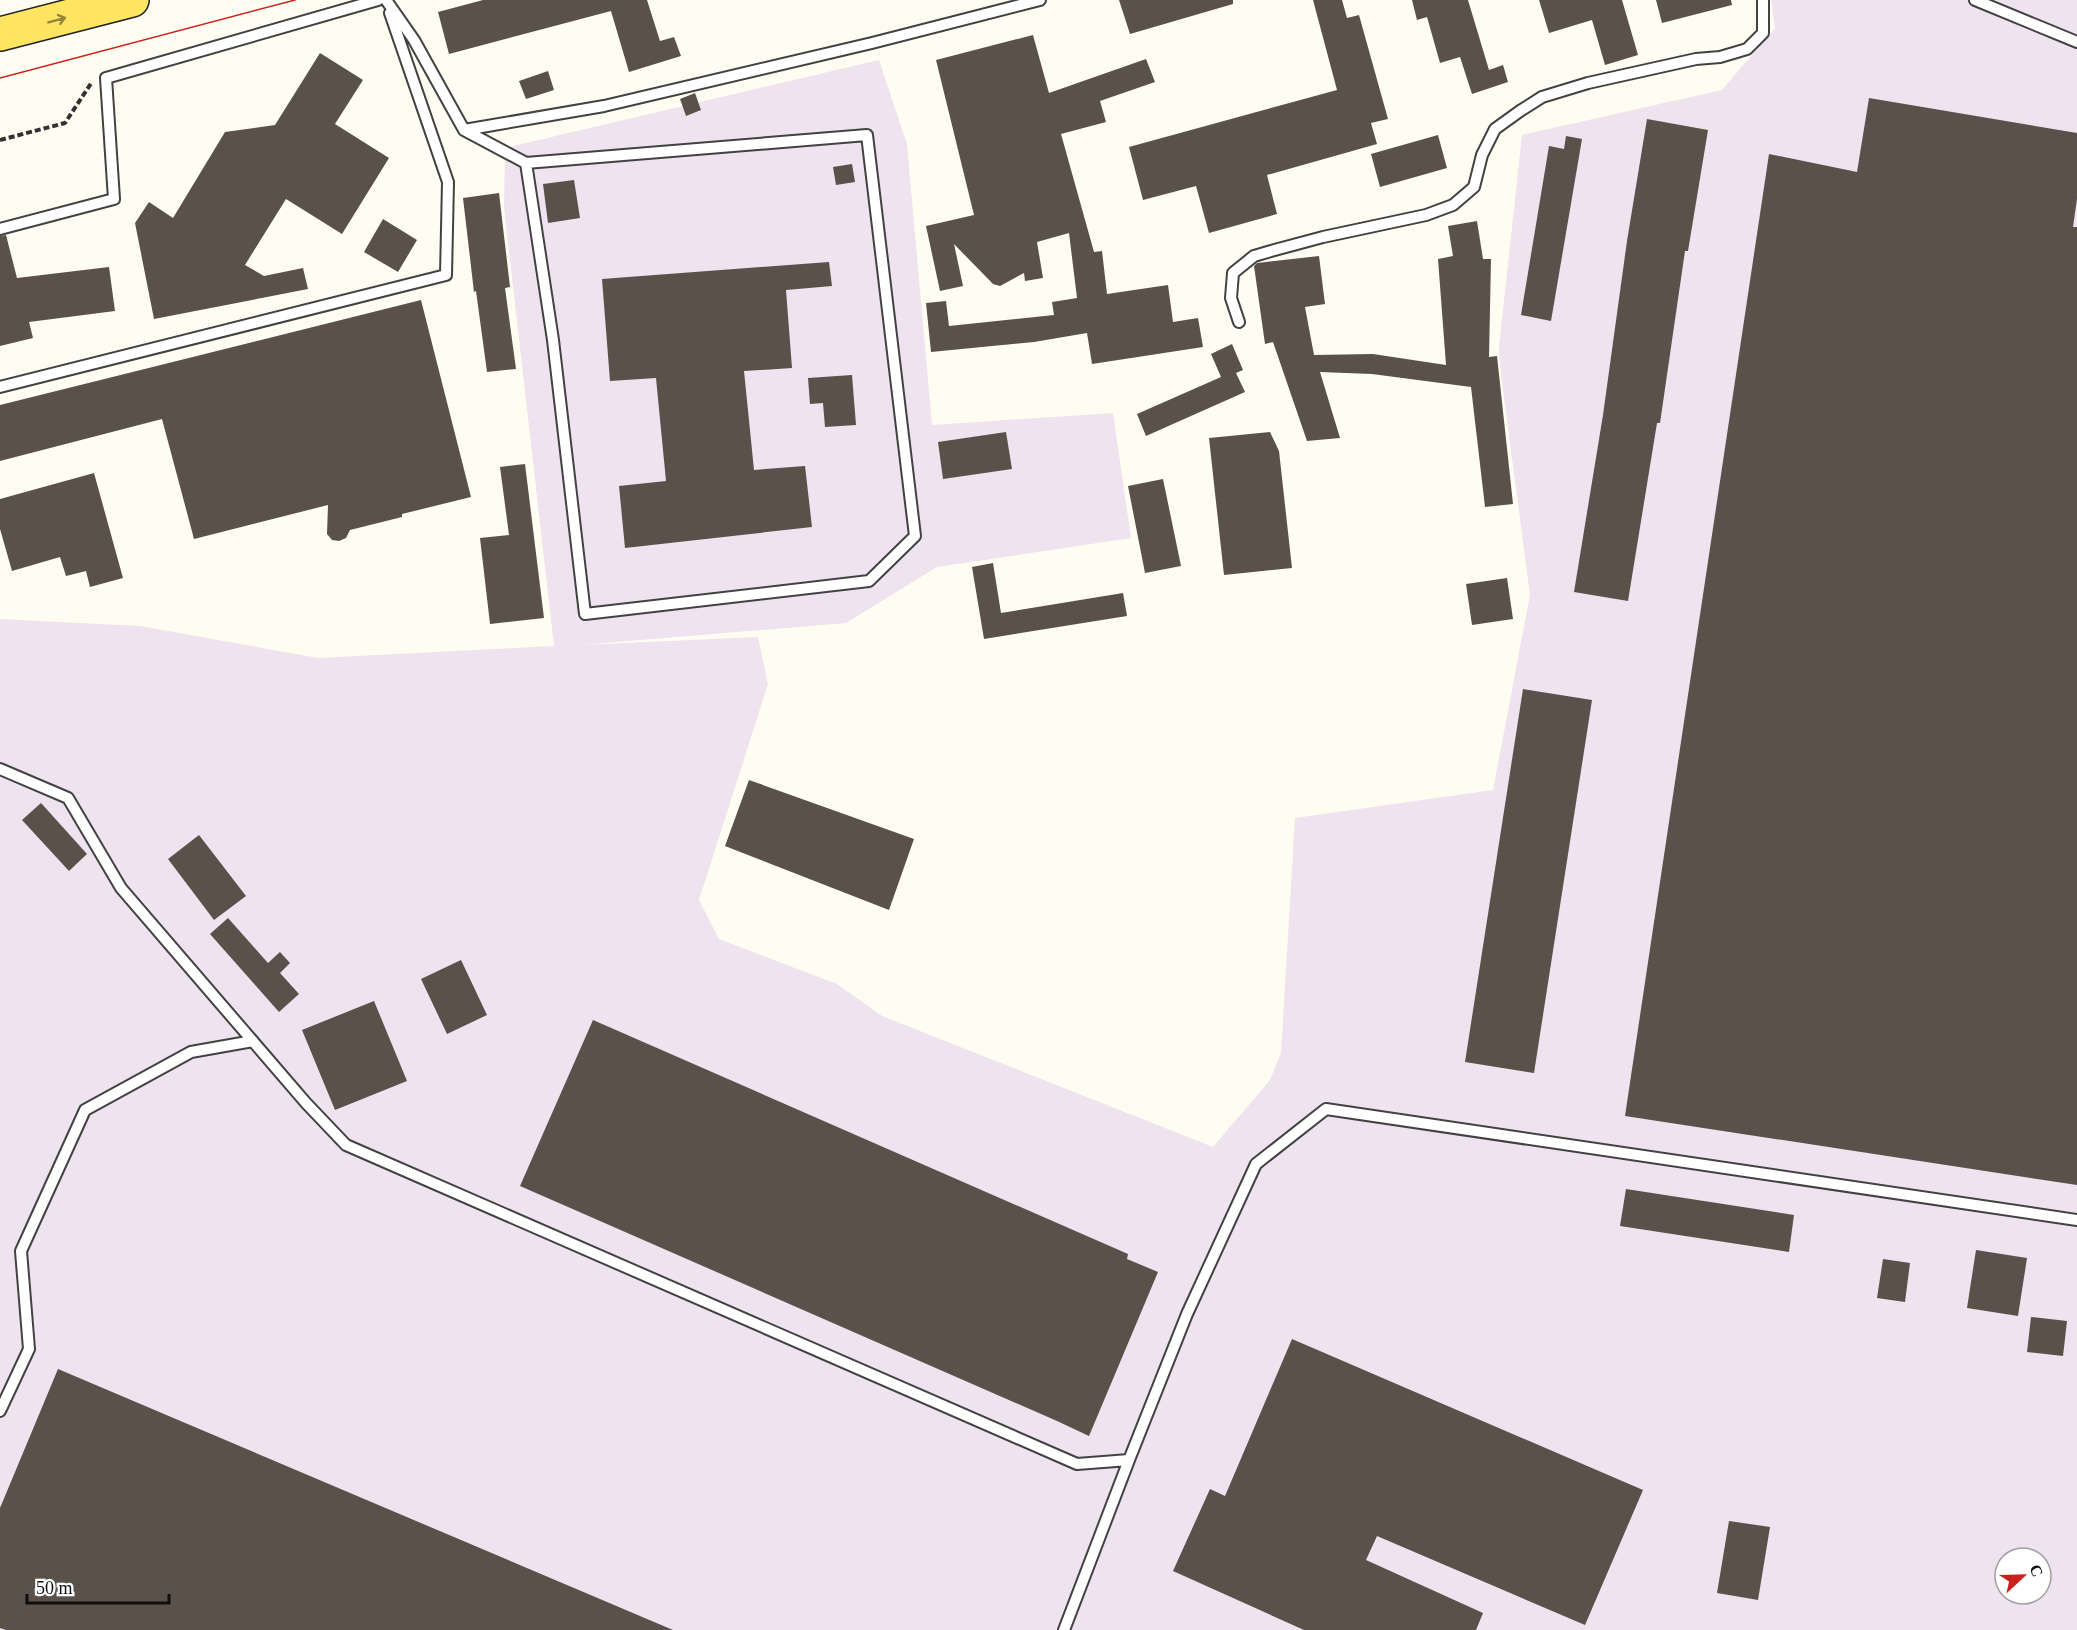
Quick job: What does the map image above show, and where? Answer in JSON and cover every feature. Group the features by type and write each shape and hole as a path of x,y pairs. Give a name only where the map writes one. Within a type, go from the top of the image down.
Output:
{"main road":[{"path":"0,34 132,0"}],"lane":[{"path":"0,229 114,199 106,78 378,0"},
{"path":"386,0 414,40 464,130 526,163 867,135 915,536 869,581 585,615 553,340 526,163"},
{"path":"0,387 446,275 448,182 386,0"},
{"path":"464,130 604,106 872,43 1040,0"},
{"path":"1239,322 1231,298 1233,273 1254,256 1323,237 1426,215 1453,205 1474,187 1482,155 1495,129 1520,111 1542,97 1565,89 1696,59 1720,57 1747,49 1763,33 1763,0"},
{"path":"1975,0 2077,42"},
{"path":"0,769 68,798 121,888 306,1103 346,1145 1077,1464 1129,1460"},
{"path":"0,1411 29,1349 21,1251 85,1110 191,1052 253,1041"},
{"path":"1064,1630 1187,1314 1256,1164 1326,1109 2077,1220"}],"path":[{"path":"0,140 64,123 93,81 106,78"}],"shaded area":[{"path":"1771,0 2077,0 2077,1630 0,1630 0,619 140,626 318,658 554,646 504,207 505,148 879,60 907,144 932,425 1113,413 1131,538 937,567 846,623 580,645 758,637 768,684 699,900 719,939 837,984 882,1016 1213,1147 1270,1080 1281,1053 1295,818 1493,790 1530,595 1499,347 1522,135 1722,90 1775,28"}],"building":[{"path":"483,0 647,0 660,41 674,37 681,56 629,72 611,11 449,54 438,12"},
{"path":"1119,0 1233,0 1233,4 1130,34"},
{"path":"1313,0 1342,0 1347,18 1359,15 1388,119 1371,123 1377,144 1267,175 1277,214 1209,233 1196,186 1143,200 1129,147 1337,90"},
{"path":"1412,0 1468,0 1489,70 1503,65 1508,82 1472,94 1460,57 1440,63 1427,17 1417,20"},
{"path":"1539,0 1622,0 1638,55 1605,65 1592,20 1549,33"},
{"path":"1656,0 1731,0 1732,5 1662,23"},
{"path":"1033,35 1049,93 1146,59 1155,82 1100,101 1106,122 1061,134 1094,252 1102,251 1107,294 1168,285 1173,322 1198,318 1203,347 1092,364 1087,333 1034,342 931,352 926,303 946,301 949,326 1054,315 1052,302 1077,298 1069,233 1037,242 1043,278 1025,281 1024,273 1000,286 993,284 954,244 963,286 940,291 926,226 974,215 936,60"},
{"path":"320,53 363,80 335,124 389,158 342,234 286,199 245,265 264,276 303,268 308,289 154,319 135,223 149,202 173,218 225,132 275,125"},
{"path":"548,71 554,90 526,99 519,81"},
{"path":"695,93 701,110 686,116 680,99"},
{"path":"1869,98 2077,133 2077,199 2073,227 2077,227 2077,1185 1625,1116 1769,154 1857,172"},
{"path":"1647,119 1708,130 1688,251 1685,251 1660,423 1657,423 1628,601 1574,592"},
{"path":"1438,135 1447,168 1380,187 1371,154"},
{"path":"1566,136 1582,139 1551,321 1521,315 1549,146 1564,149"},
{"path":"852,164 855,182 836,185 833,167"},
{"path":"574,180 580,218 548,223 543,184"},
{"path":"499,193 510,287 505,288 516,369 487,372 476,291 474,292 463,198"},
{"path":"383,219 417,240 398,272 364,252"},
{"path":"1477,221 1483,259 1491,259 1489,357 1497,356 1513,504 1485,507 1471,387 1372,374 1320,372 1340,438 1307,441 1273,342 1265,344 1254,266 1257,263 1319,256 1325,304 1305,307 1314,355 1373,354 1446,365 1438,259 1453,256 1448,226"},
{"path":"6,235 17,278 109,267 115,311 29,322 33,338 0,346 0,236"},
{"path":"829,262 832,286 786,290 792,368 744,371 754,470 805,466 812,527 625,548 619,486 666,481 656,378 610,381 602,279"},
{"path":"421,300 471,497 350,530 346,538 339,541 332,540 327,534 328,505 194,539 162,419 0,461 0,405"},
{"path":"1232,344 1243,370 1236,373 1245,392 1146,436 1137,414 1221,377 1211,354"},
{"path":"852,375 856,425 825,427 823,403 810,404 808,378"},
{"path":"1006,432 1012,469 943,479 938,442"},
{"path":"1270,432 1279,451 1292,568 1224,575 1209,438"},
{"path":"525,464 544,618 490,624 480,538 509,535 500,467"},
{"path":"94,473 123,578 90,587 86,571 66,576 60,557 12,571 0,529 0,499"},
{"path":"1163,479 1181,566 1145,573 1128,486"},
{"path":"993,563 1001,613 1123,593 1127,616 984,639 972,567"},
{"path":"1507,578 1513,619 1472,625 1466,584"},
{"path":"1523,689 1592,700 1534,1073 1465,1062"},
{"path":"749,780 914,839 889,910 725,846"},
{"path":"41,803 87,854 69,871 22,820"},
{"path":"199,835 246,896 214,920 168,859"},
{"path":"228,918 268,963 280,952 290,963 280,973 299,994 279,1012 210,934"},
{"path":"461,960 487,1015 447,1034 421,979"},
{"path":"374,1001 407,1081 335,1110 302,1030"},
{"path":"593,1020 1128,1254 1127,1259 1158,1272 1089,1436 520,1186"},
{"path":"1626,1189 1794,1215 1789,1252 1620,1226"},
{"path":"1976,1250 2027,1258 2018,1316 1967,1308"},
{"path":"1883,1259 1910,1263 1905,1302 1877,1298"},
{"path":"2031,1317 2067,1321 2063,1356 2027,1352"},
{"path":"1292,1339 1643,1490 1585,1625 1377,1536 1366,1560 1483,1613 1476,1630 1304,1630 1173,1571 1210,1489 1225,1496"},
{"path":"58,1369 673,1630 6,1630 0,1628 0,1508"},
{"path":"1729,1521 1770,1527 1758,1600 1717,1593"}],"tram line":[{"path":"0,78 295,0"}]}
